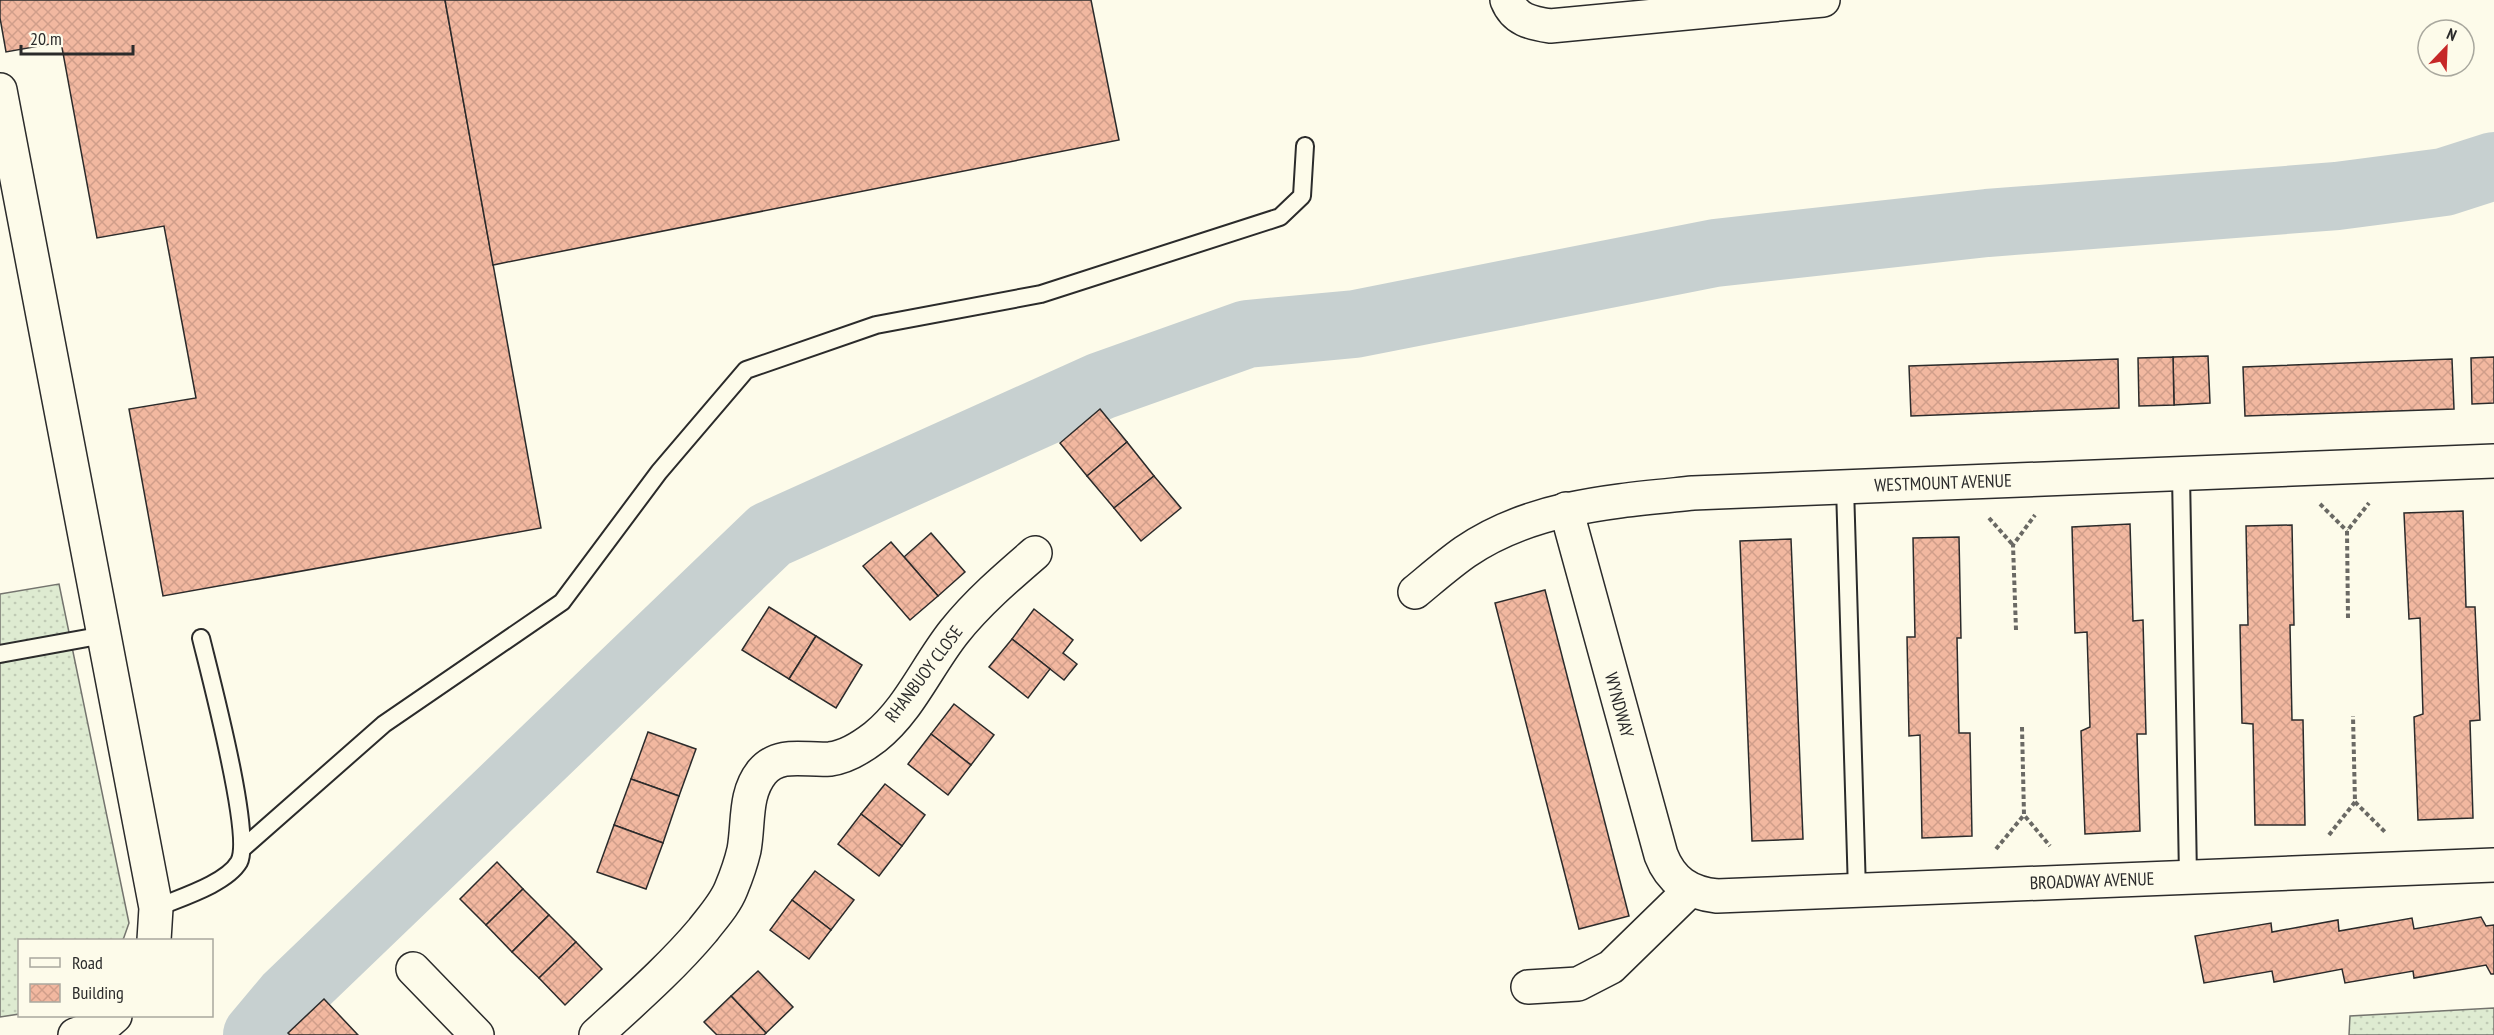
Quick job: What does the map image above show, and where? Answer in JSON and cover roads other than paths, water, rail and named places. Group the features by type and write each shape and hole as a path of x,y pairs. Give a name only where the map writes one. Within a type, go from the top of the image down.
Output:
{"street":[{"path":"1507,0 1515,15 1524,21 1550,26 1823,0"},
{"path":"0,90 156,909 154,939"},
{"name":"WESTMOUNT AVENUE","path":"1415,592 1466,551 1512,527 1566,509 1610,501 1693,493 2494,461"},
{"name":"WYNDWAY","path":"1566,509 1660,855 1672,876 1690,890"},
{"name":"RHANBUOY CLOSE","path":"596,1035 681,956 730,892 744,850 751,792 763,771 771,763 782,759 831,759 843,756 857,750 877,735 906,702 953,633 976,607 1035,553"},
{"name":"BROADWAY AVENUE","path":"1690,890 1717,896 2494,865"},
{"path":"1528,987 1578,984 1611,967 1690,890"},
{"path":"413,969 477,1035"},
{"path":"75,1035 107,1023 114,1017"}],"lane":[{"path":"243,848 384,724 562,602 659,472 746,370 876,325 1041,294 1280,217 1302,196 1305,146"},
{"path":"2181,474 2188,877"},
{"path":"1845,487 1857,891"},
{"path":"0,654 104,636"},
{"path":"156,909 218,881 240,861 243,848 239,807 201,638"}],"waterway":[{"path":"257,1035 288,998 770,535 1101,386 1247,334 1355,324 1715,253 1987,223 2337,196 2444,182 2494,166"}]}
